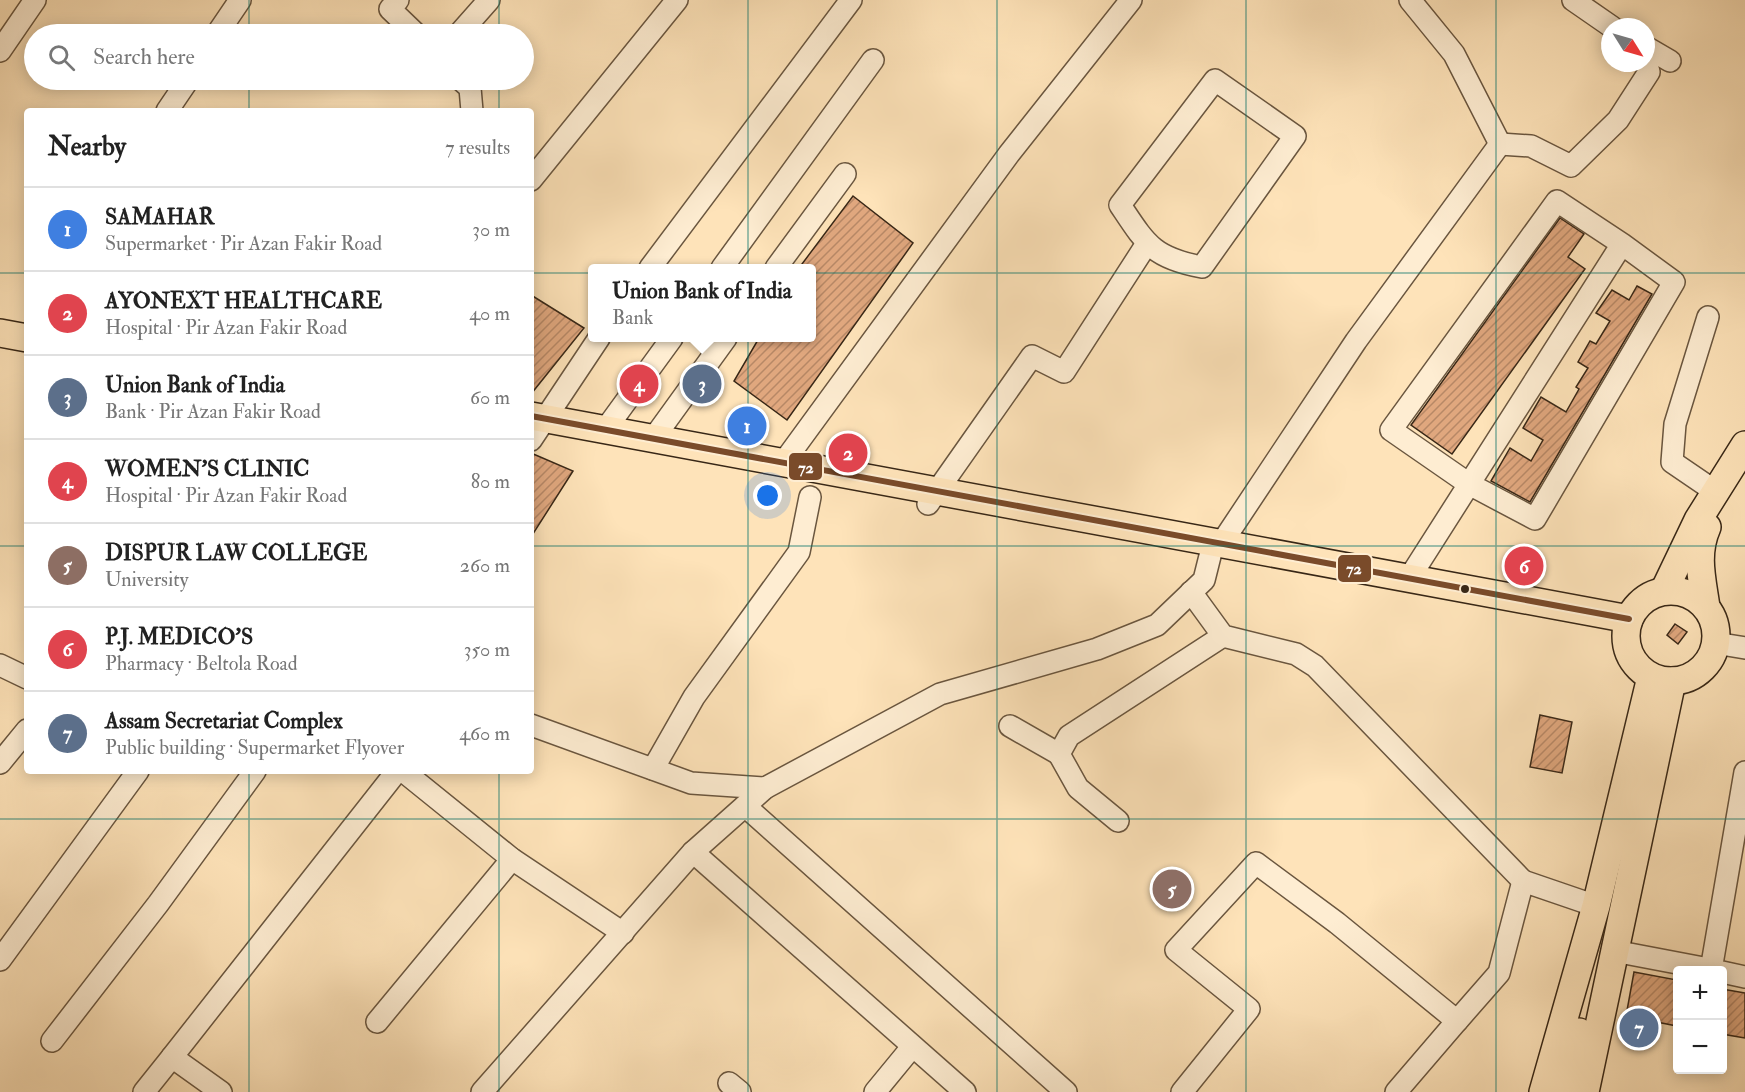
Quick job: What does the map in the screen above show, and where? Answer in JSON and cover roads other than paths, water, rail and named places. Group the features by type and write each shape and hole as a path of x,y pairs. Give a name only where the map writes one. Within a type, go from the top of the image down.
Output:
{"main road":[{"path":"0,318 24,322"},
{"path":"0,333 24,337"},
{"path":"535,428 604,430 783,463 932,498"},
{"path":"535,428 932,498 1627,626"},
{"path":"1664,591 1698,520 1745,445"},
{"path":"1706,607 1687,594 1664,591 1649,596 1637,606 1627,626 1626,646 1632,659 1662,679 1687,678 1700,670 1710,658 1715,643 1712,618 1706,607 1699,557 1700,542 1720,498 1745,465"},
{"path":"1216,550 1409,579 1627,626"},
{"path":"1543,1092 1662,679"},
{"path":"1585,1092 1614,951 1662,679"},
{"path":"1565,1092 1588,995 1583,955"}],"street":[{"path":"0,51 35,0"},
{"path":"224,24 240,0"},
{"path":"398,0 390,9 406,24"},
{"path":"468,24 489,0"},
{"path":"534,176 677,0"},
{"path":"653,264 851,0"},
{"path":"783,463 1009,154 1131,0"},
{"path":"1410,0 1454,54 1500,144"},
{"path":"1573,0 1601,19"},
{"path":"1655,52 1670,61"},
{"path":"725,264 873,60"},
{"path":"1500,144 1531,146 1571,166 1618,120 1649,72"},
{"path":"1215,80 1295,136 1202,267 1174,262 1146,245 1120,205 1215,80"},
{"path":"169,108 181,90"},
{"path":"470,90 472,108"},
{"path":"489,1090 693,852 765,788 940,694 1096,650 1157,625 1204,580 1216,550 1356,341 1500,144"},
{"path":"779,264 844,174"},
{"path":"1557,201 1622,244 1674,282 1535,519 1469,484 1391,430 1557,201"},
{"path":"1409,579 1622,244"},
{"path":"932,498 1032,356 1064,372 1146,245"},
{"path":"1708,317 1675,423 1672,462 1716,492"},
{"path":"535,428 596,342"},
{"path":"604,430 669,342"},
{"path":"653,439 723,342"},
{"path":"653,769 694,697 799,552 810,497"},
{"path":"1191,592 1224,636 1296,654 1315,666 1523,881 1596,906"},
{"path":"1059,754 1069,736 1224,636"},
{"path":"1715,643 1745,648"},
{"path":"0,665 24,677"},
{"path":"534,726 691,783 765,788"},
{"path":"1010,726 1059,754 1078,788 1118,821"},
{"path":"0,763 24,734"},
{"path":"1714,966 1745,772"},
{"path":"0,960 136,774"},
{"path":"52,1041 158,904 253,774"},
{"path":"144,1092 395,774"},
{"path":"407,774 512,859 623,933"},
{"path":"745,806 1066,1092"},
{"path":"693,852 965,1092"},
{"path":"377,1022 512,859"},
{"path":"1182,1092 1249,1009 1176,950 1256,863 1337,923 1457,1021"},
{"path":"1396,1092 1498,973 1523,881"},
{"path":"1614,951 1692,966"},
{"path":"1727,973 1745,977"},
{"path":"874,1092 912,1047"},
{"path":"172,1057 221,1092"}],"place":[{"name":"WOMEN'S CLINIC","path":"639,384"},
{"name":"Union Bank of India","path":"702,384"},
{"name":"SAMAHAR","path":"747,426"},
{"name":"AYONEXT HEALTHCARE","path":"848,453"},
{"name":"P.J. MEDICO'S","path":"1524,566"},
{"name":"DISPUR LAW COLLEGE","path":"1172,889"},
{"name":"Assam Secretariat Complex","path":"1639,1028"}]}
